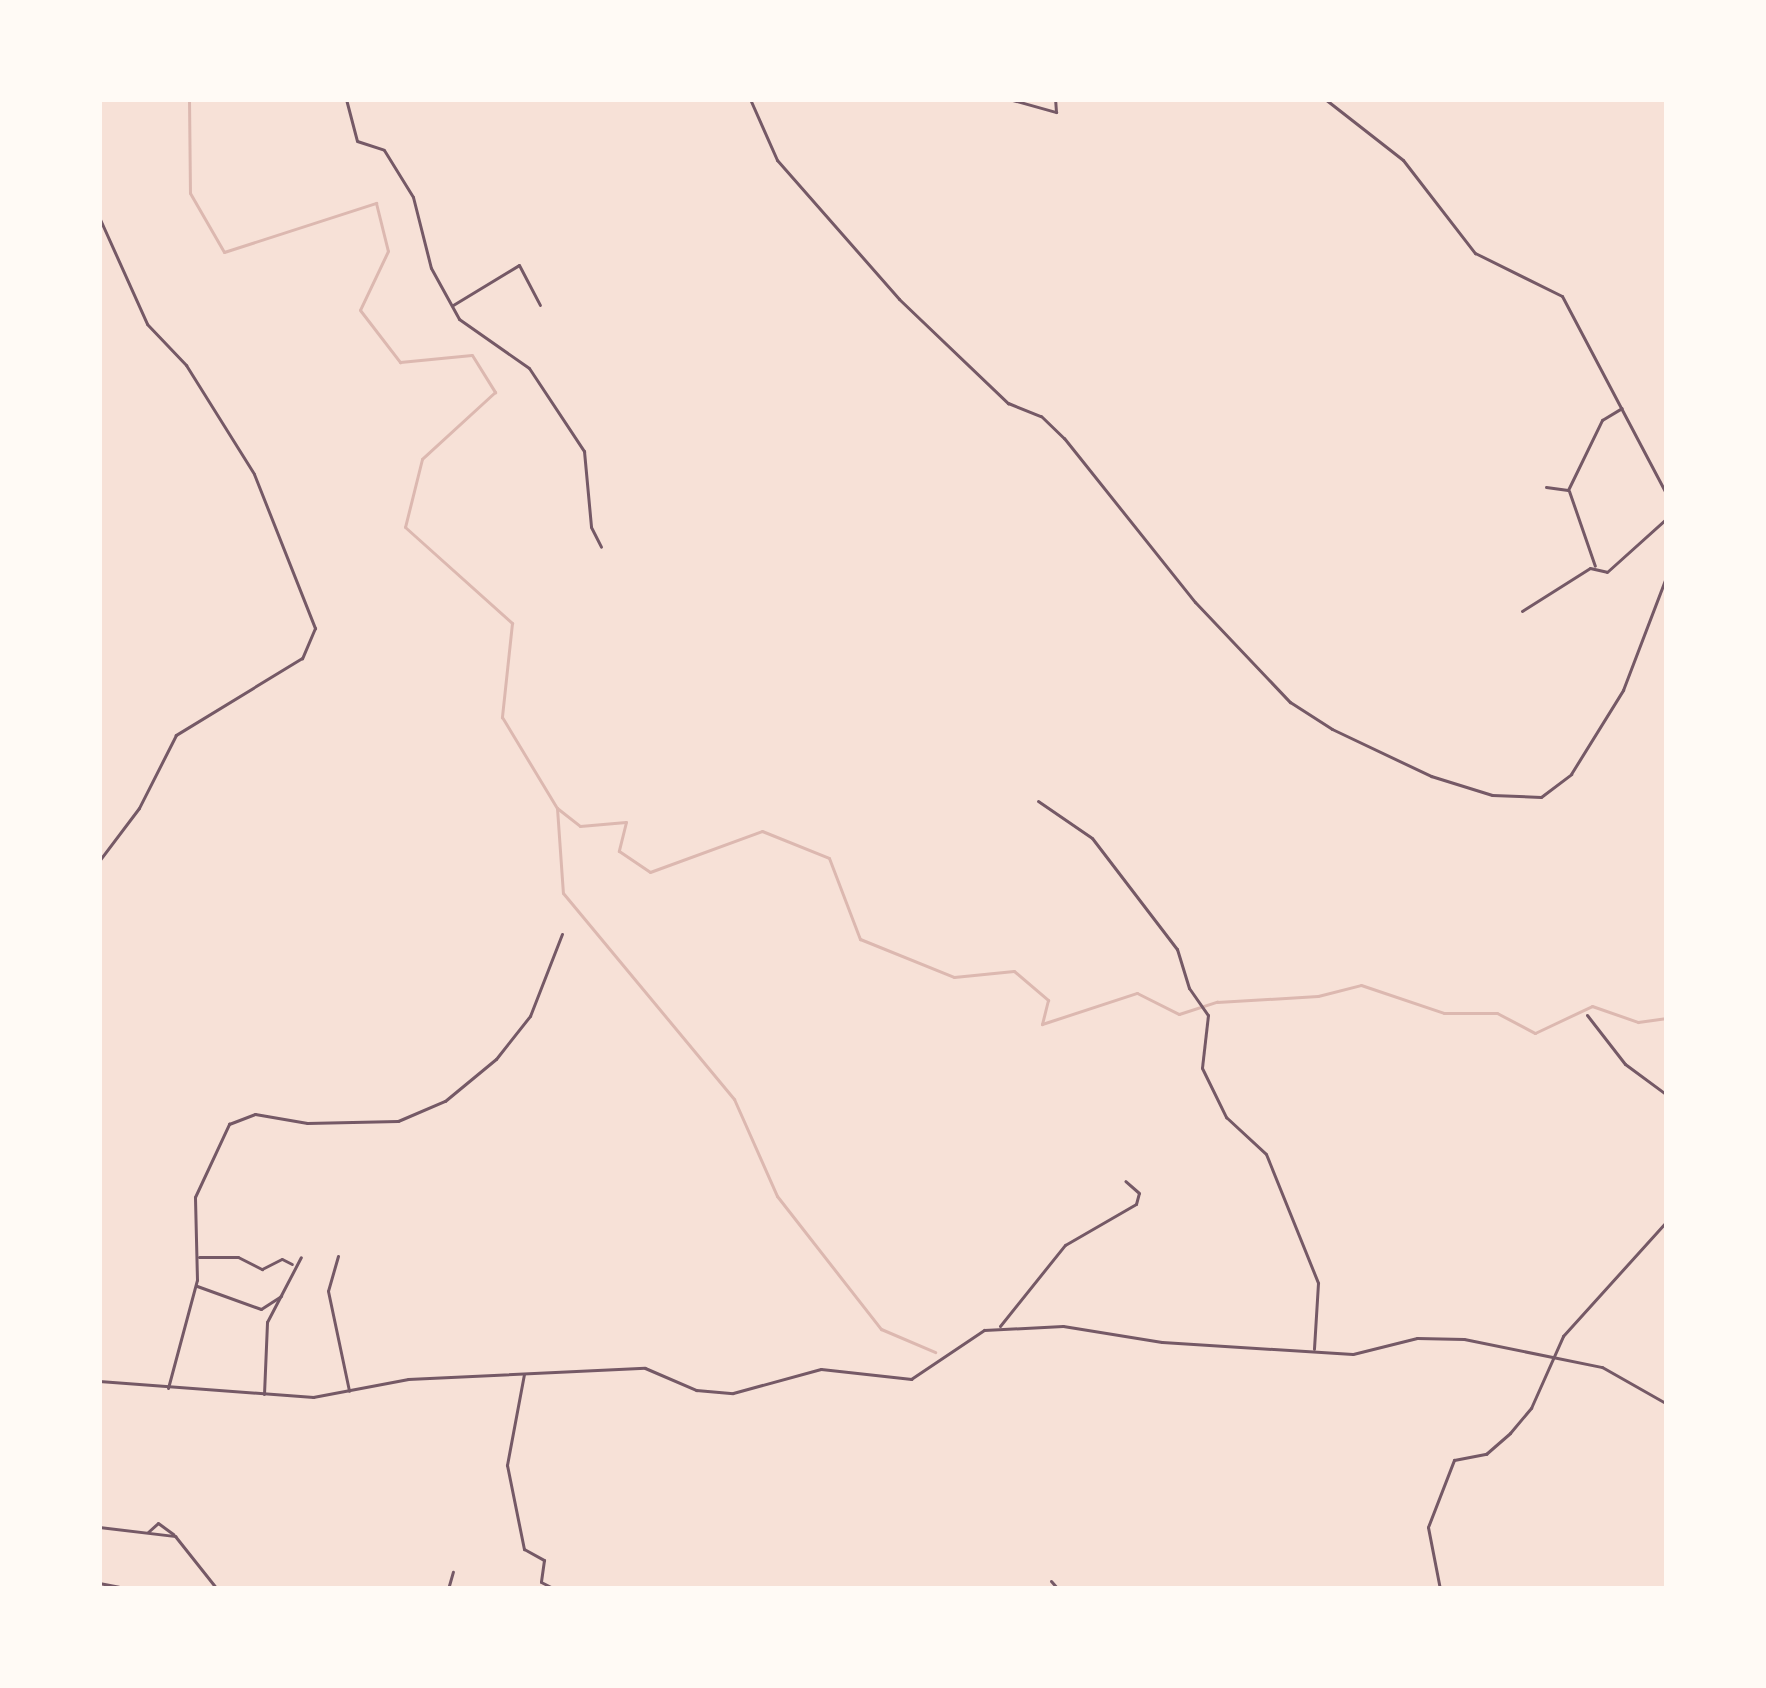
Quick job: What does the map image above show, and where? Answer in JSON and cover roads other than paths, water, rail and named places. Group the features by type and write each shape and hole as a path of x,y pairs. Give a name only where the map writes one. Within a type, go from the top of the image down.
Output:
{"street":[{"path":"346,99 356,141 384,150 413,197 428,257 452,306 465,325 532,372 584,451 589,517 601,547"},
{"path":"750,99 777,160 899,299 1008,404 1041,416 1067,441 1187,593 1290,702 1322,723 1420,772 1492,795 1541,797 1571,774 1623,690 1667,575"},
{"path":"1009,99 1056,112 1055,99"},
{"path":"1325,99 1402,160 1475,253 1562,296 1624,407 1629,433 1667,495"},
{"path":"99,217 147,324 186,365 254,474 315,628 302,658 176,735 139,808 99,861"},
{"path":"452,306 519,265 540,305"},
{"path":"1624,407 1602,420 1568,490 1595,566 1607,572 1667,518"},
{"path":"1546,487 1568,490"},
{"path":"1522,611 1595,566"},
{"path":"1038,802 1092,838 1178,949 1189,988 1208,1015 1202,1068 1226,1117 1266,1154 1318,1283 1314,1351"},
{"path":"168,1389 196,1287 195,1197 230,1124 256,1114 307,1123 398,1120 446,1101 496,1059 530,1016 562,934"},
{"path":"1587,1015 1625,1064 1667,1095"},
{"path":"99,1381 264,1396 348,1392 408,1379 524,1372 652,1369 723,1394 821,1369 911,1378 999,1328 1065,1245 1136,1204 1138,1193 1125,1181"},
{"path":"1440,1589 1428,1527 1454,1460 1486,1454 1510,1433 1531,1408 1553,1354 1667,1222"},
{"path":"338,1256 328,1292 348,1392"},
{"path":"197,1258 238,1257 262,1269 286,1258 295,1267"},
{"path":"264,1396 266,1326 301,1257"},
{"path":"196,1287 261,1309 282,1296"},
{"path":"999,1328 1093,1328 1147,1340 1363,1354 1440,1337 1553,1354 1602,1367 1667,1404"},
{"path":"524,1372 507,1465 524,1549 544,1559 541,1582 555,1589"},
{"path":"148,1532 158,1523 173,1535 217,1589"},
{"path":"99,1527 173,1535"},
{"path":"448,1589 452,1572"},
{"path":"1052,1581 1058,1589"},
{"path":"99,1583 119,1587"}],"waterway":[{"path":"189,99 190,193 224,252 376,203 388,251 360,310 400,362 472,355 495,392 422,459 405,527 512,623 502,717 557,808 580,826 626,822 619,851 650,872 762,831 829,858 860,939 954,977 1014,971 1048,1000 1042,1024 1137,993 1179,1014 1217,1002 1318,996 1361,985 1444,1013 1497,1013 1535,1033 1592,1006 1638,1022 1667,1018"},
{"path":"557,808 563,893 734,1099 777,1196 881,1329 935,1352"}]}
